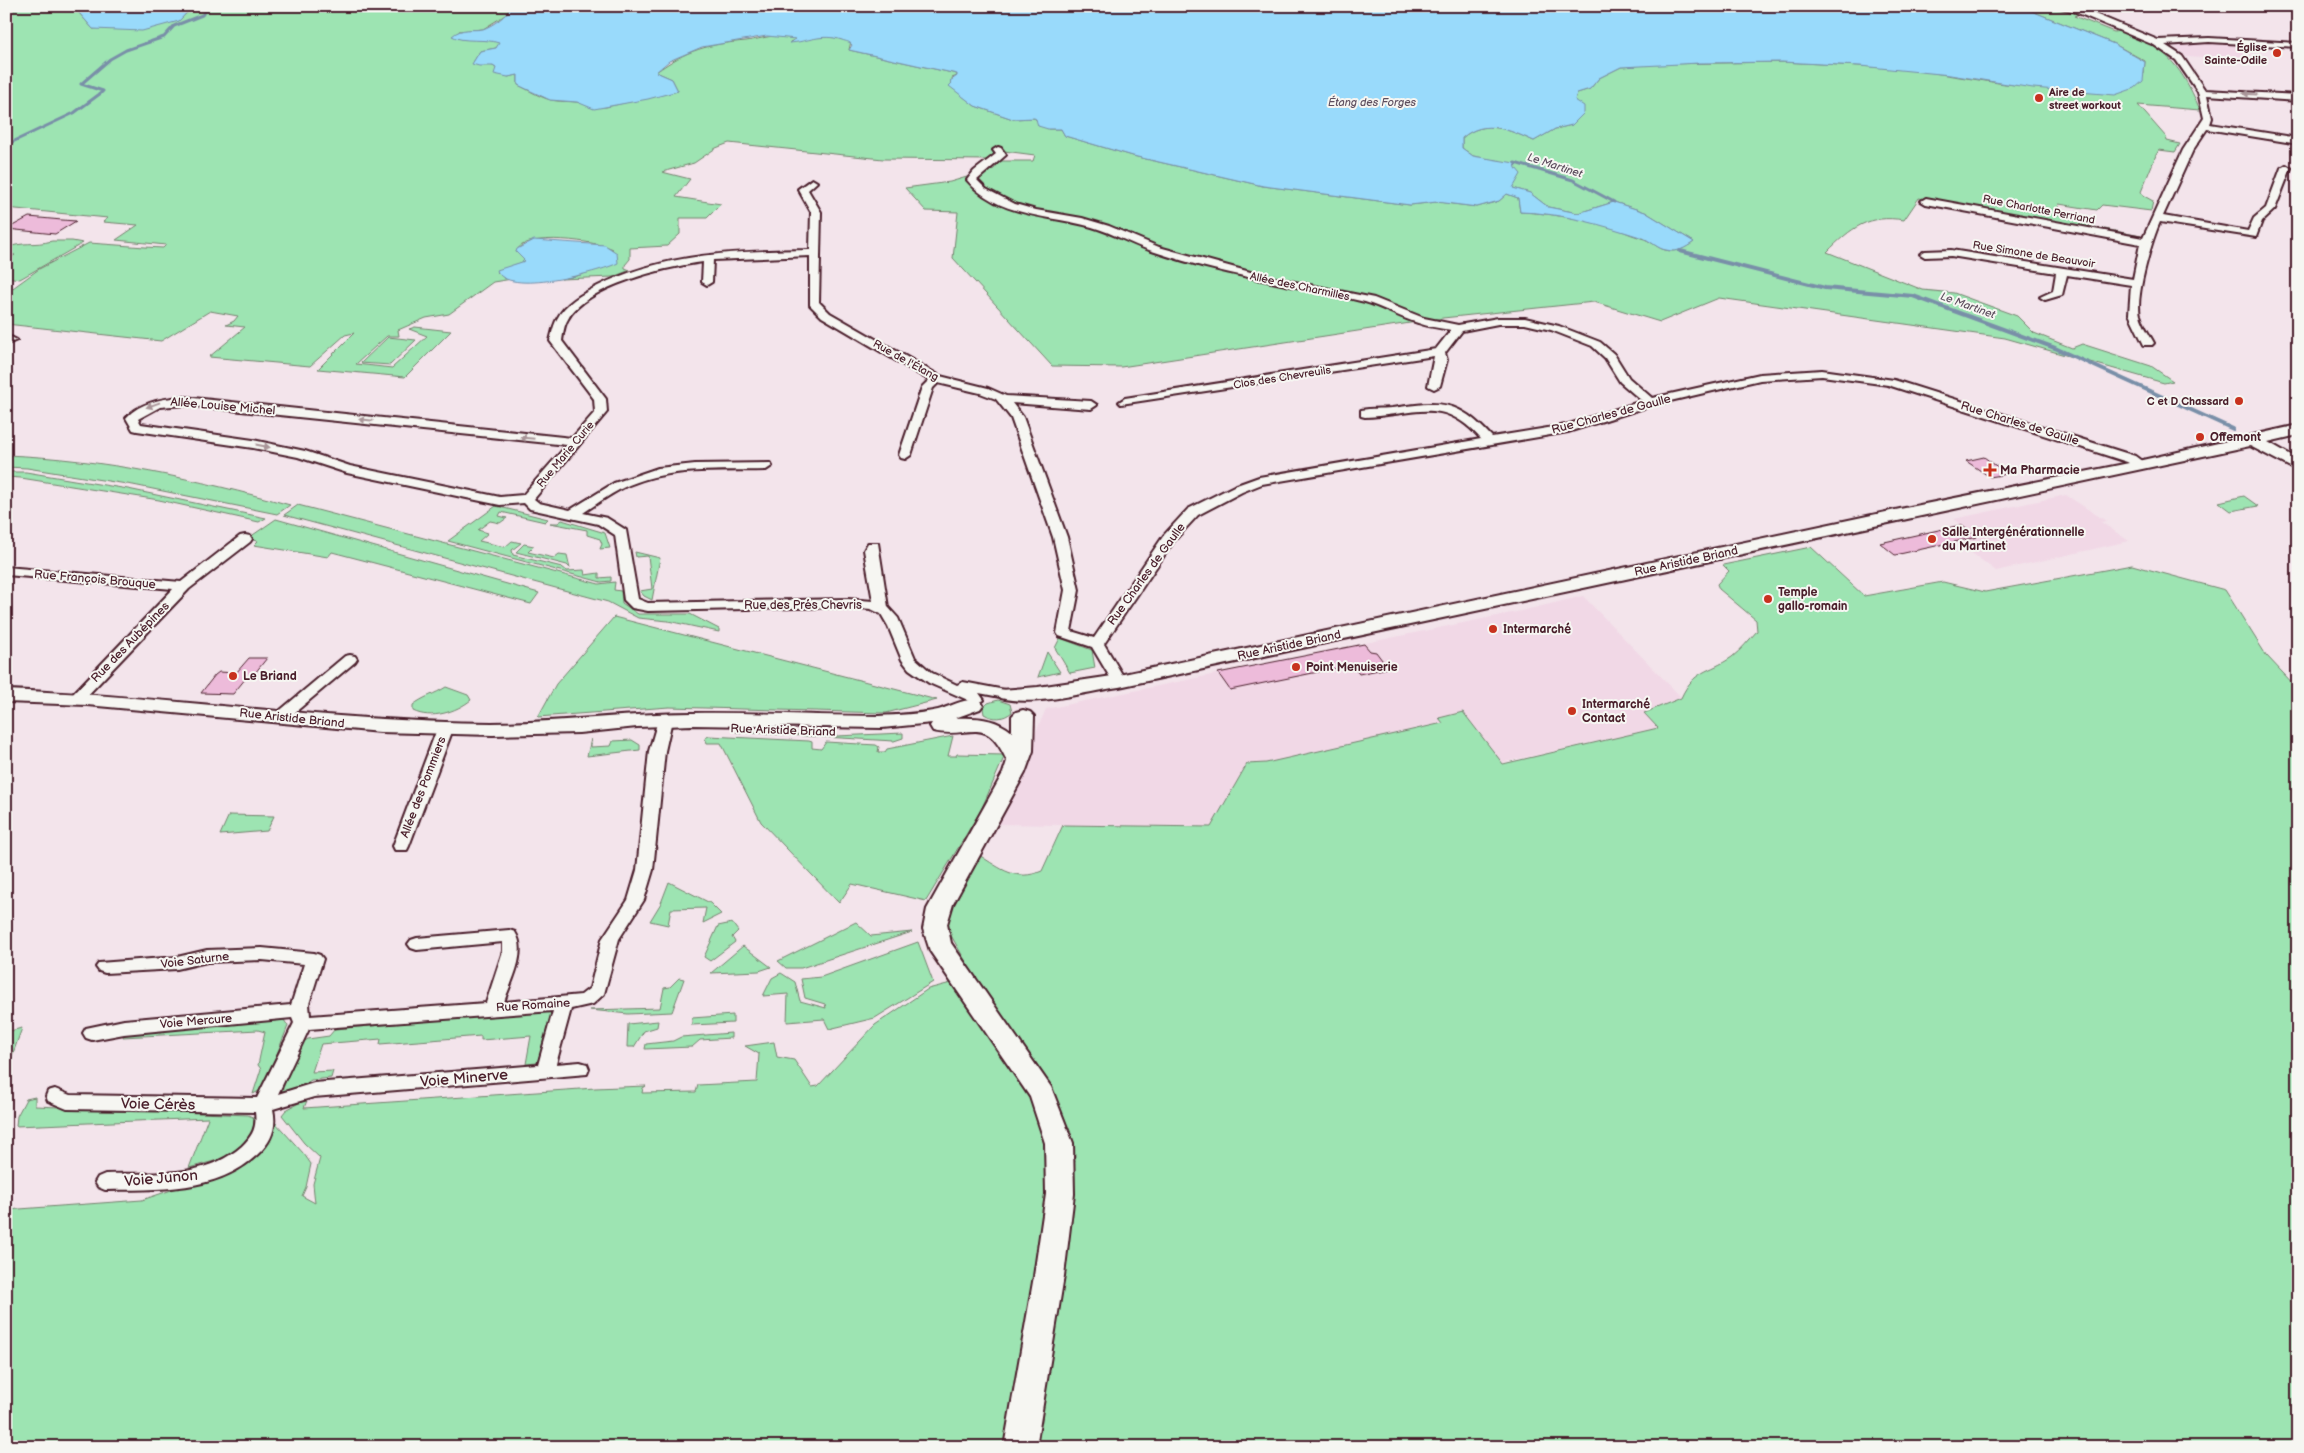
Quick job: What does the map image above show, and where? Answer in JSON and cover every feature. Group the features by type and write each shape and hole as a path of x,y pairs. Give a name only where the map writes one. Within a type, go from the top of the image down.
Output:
{"street":[{"path":"2057,6 2076,8 2157,43 2178,58 2202,92 2208,112 2205,126 2188,150 2146,242 2137,283 2134,314 2148,343"},
{"path":"2157,43 2209,40 2298,44"},
{"path":"2202,92 2298,98"},
{"path":"2205,126 2298,141"},
{"name":"Allée des Charmilles","path":"1000,153 978,172 972,180 983,191 1012,206 1034,213 1078,220 1105,228 1155,249 1264,279 1370,300 1402,315 1458,328 1498,321 1525,321 1555,328 1596,344 1610,356 1624,380 1650,402"},
{"path":"2157,218 2252,235 2258,220 2270,209 2286,168"},
{"name":"Rue de l'Étang","path":"812,182 803,189 816,212 814,303 826,315 936,379 984,390 1002,399 1017,417 1060,538 1072,590 1064,633 1097,644"},
{"name":"Rue Charlotte Perriand","path":"1926,201 2146,242"},
{"name":"Rue Marie Curie","path":"637,605 631,600 621,532 602,521 535,506 527,499 601,412 600,399 556,341 562,319 582,299 620,279 653,267 708,257 814,253"},
{"name":"Rue Simone de Beauvoir","path":"1925,254 1952,254 2137,283"},
{"path":"706,282 708,257"},
{"path":"2045,297 2058,293 2062,271"},
{"path":"1434,386 1442,360 1439,352 1447,345 1458,328"},
{"name":"Clos des Chevreuils","path":"1125,402 1439,352"},
{"name":"Rue Charles de Gaulle","path":"1097,644 1170,538 1193,512 1238,489 1259,481 1568,428 1650,402 1760,377 1822,373 1890,382 2079,442 2130,459 2141,465"},
{"path":"905,454 928,387 936,379"},
{"path":"1002,399 1091,405"},
{"name":"Allée Louise Michel","path":"527,499 500,501 347,469 301,454 253,444 137,427 132,418 146,408 165,401 184,401 576,442"},
{"path":"1365,413 1385,414 1428,407 1446,409 1463,415 1490,442"},
{"name":"Rue Aristide Briand","path":"664,725 864,732 910,730 963,723 1010,724 1024,713 1064,696 1119,681 2141,465 2298,430"},
{"path":"2252,440 2298,466"},
{"path":"572,514 626,482 646,476 697,468 766,466"},
{"name":"Rue des Aubépines","path":"77,698 184,586 245,540"},
{"path":"873,546 871,550 881,607"},
{"name":"Rue François Brouque","path":"6,571 184,586"},
{"name":"Rue des Prés Chevris","path":"637,605 648,607 848,602 881,607 890,616 906,656 913,665 930,678 973,696 975,703"},
{"path":"1097,644 1119,681"},
{"path":"282,716 350,660"},
{"name":"Rue des Prés Chevris","path":"930,678 1004,694"},
{"name":"Rue Aristide Briand","path":"6,696 77,698 380,726 445,729 579,727 606,730 733,719 853,724 882,722 940,716 1004,694 1038,693 1119,681"},
{"path":"1004,694 1022,700 1024,713 1022,751 1014,773 941,904 935,918 934,932 939,945 1042,1094 1059,1143 1061,1168 1060,1194 1049,1276 1020,1447"},
{"path":"975,703 973,715 1010,742 1018,761"},
{"name":"Rue Romaine","path":"301,1017 563,1004 586,1000 594,996 598,990 611,939 636,900 645,870 657,751 664,725"},
{"name":"Allée des Pommiers","path":"401,846 445,729"},
{"path":"417,944 502,935 509,936 512,941 512,951 493,1008"},
{"name":"Voie Saturne","path":"105,967 177,963 207,956 262,954 314,959 301,1017"},
{"path":"545,1071 560,1021 563,1004"},
{"path":"263,1105 301,1017"},
{"name":"Voie Mercure","path":"92,1033 124,1027 301,1017"},
{"name":"Voie Minerve","path":"263,1105 314,1090 580,1069"},
{"name":"Voie Cérès","path":"55,1096 67,1102 263,1105"},
{"name":"Voie Junon","path":"106,1182 185,1179 225,1170 239,1161 260,1139 266,1128 263,1105"}],"shaded area":[{"path":"2212,42 2239,44 2257,61 2187,57 2175,47 2180,43"},
{"path":"2066,495 2106,521 2101,522 2129,541 1996,571 1957,542 1977,537 1954,519"},
{"path":"1583,596 1681,697 1644,713 1659,728 1211,827 995,824 1046,709 1521,611"}],"green space":[{"path":"6,6 73,6 93,29 179,21 193,6 510,6 507,14 483,29 459,31 461,39 493,40 500,43 496,48 480,51 474,61 493,66 508,77 518,75 518,85 542,97 556,101 581,103 590,107 606,107 678,91 672,79 656,72 667,64 698,49 771,36 784,36 796,39 790,42 814,37 831,37 851,41 849,50 957,74 957,76 952,78 955,90 975,106 1013,119 1034,118 1048,129 1061,129 1065,136 1133,156 1263,186 1410,205 1437,202 1477,207 1499,201 1507,194 1518,198 1520,212 1560,216 1606,225 1644,239 1662,249 1673,251 1684,248 1694,242 1645,212 1614,202 1578,213 1548,207 1530,193 1513,188 1516,181 1515,164 1473,156 1462,148 1462,138 1479,128 1488,127 1506,130 1534,141 1555,129 1572,125 1577,117 1575,100 1577,93 1590,89 1599,78 1621,67 1659,64 1782,62 1914,70 2005,84 2062,89 2144,74 2145,61 2114,44 2019,6 2065,6 2063,9 2080,14 2074,16 2114,32 2123,32 2131,35 2159,49 2183,76 2200,110 2138,105 2166,137 2167,141 2180,144 2175,152 2159,150 2156,155 2141,192 2153,201 2151,211 2102,205 2097,210 2059,204 2056,214 2089,222 2089,226 2141,236 2132,237 1919,198 1904,220 1880,219 1870,221 1852,230 1827,252 1923,290 1954,293 2017,316 2034,333 2072,348 2082,344 2151,366 2173,381 2164,383 2005,338 1719,298 1660,322 1594,302 1443,318 1121,367 1052,366 953,258 958,212 926,211 905,188 950,182 994,169 1000,161 1033,161 1035,155 1004,151 990,160 883,159 729,143 716,148 694,163 662,172 690,179 676,197 721,204 707,218 680,218 680,234 667,246 630,248 630,259 625,268 630,270 613,277 561,279 581,275 613,249 578,241 532,241 522,245 516,252 525,261 497,272 504,278 512,279 493,282 449,314 426,318 398,330 399,336 387,336 356,364 392,368 427,336 409,329 415,327 451,331 405,377 318,369 354,333 345,335 310,366 209,357 245,327 226,325 234,321 238,316 210,311 161,341 6,324 6,293 39,269 89,243 163,248 166,245 116,240 138,225 103,222 108,218 6,208"},
{"path":"52,241 83,243 20,279 6,277 6,260 15,255 6,254 6,248"},
{"path":"388,337 416,340 390,365 361,363"},
{"path":"6,455 79,461 150,472 290,505 277,514 133,485 27,468 6,467"},
{"path":"6,472 26,472 128,489 266,518 259,522 159,500 6,477"},
{"path":"2244,496 2258,506 2231,511 2219,502"},
{"path":"298,505 599,584 615,582 614,590 621,591 622,603 638,614 690,614 719,629 719,632 668,621 638,618 608,602 284,515"},
{"path":"496,506 548,519 545,522 501,512 499,516 507,518 500,523 490,521 478,530 488,533 479,541 505,547 512,541 521,543 512,550 513,555 562,567 567,571 584,570 585,575 599,573 599,578 611,577 611,581 601,582 448,541"},
{"path":"276,519 539,593 531,604 332,552 328,557 254,545 258,541 249,539 250,537"},
{"path":"562,520 605,533 610,548 600,549 602,544 600,539 587,535 587,530 550,523 558,523"},
{"path":"524,544 534,546 528,552 554,558 559,554 567,555 570,568 567,565 516,552"},
{"path":"1811,547 1864,596 1943,582 1985,592 2132,565 2225,590 2266,655 2298,689 2298,1447 6,1447 6,1210 142,1200 195,1182 264,1139 274,1121 311,1164 302,1196 315,1203 313,1184 320,1158 304,1143 282,1115 286,1110 308,1098 304,1108 595,1088 646,1086 643,1088 642,1093 696,1092 698,1085 757,1082 759,1054 745,1046 774,1042 777,1057 794,1060 812,1087 818,1086 875,1025 928,989 951,983 970,1002 1075,1162 1044,1084 988,1001 944,923 979,855 1009,872 1024,875 1033,874 1042,871 1063,825 1211,827 1247,764 1266,763 1443,723 1439,718 1463,712 1503,764 1658,728 1644,713 1681,698 1691,682 1732,657 1757,631 1756,620 1719,589 1717,584 1729,571 1723,565"},
{"path":"635,552 660,558 652,600 644,596 640,591 652,589 648,556 636,557"},
{"path":"614,617 937,700 886,713 669,707 538,717 556,684"},
{"path":"1060,638 1092,650 1095,668 1070,673 1055,648"},
{"path":"1047,652 1060,672 1038,677"},
{"path":"446,687 468,695 471,700 451,711 435,715 420,714 413,711 413,705"},
{"path":"998,700 1010,704 1012,712 999,718 984,714 983,708 988,703"},
{"path":"736,732 837,736 903,733 903,738 894,741"},
{"path":"709,736 809,741 812,742 812,748 821,749 826,742 876,745 879,747 878,752 885,752 887,749 953,736 948,756 956,756 957,754 1005,755 981,810 926,901 852,884 839,903 761,822 721,743 707,743 705,738"},
{"path":"591,739 591,747 611,746 613,741 632,740 640,745 640,750 587,756"},
{"path":"229,815 274,816 267,831 220,835"},
{"path":"669,882 710,903 721,914 703,923 706,908 671,909 668,925 650,921 661,903"},
{"path":"856,922 871,936 912,932 801,968 786,968 778,961"},
{"path":"732,923 738,931 732,937 735,942 710,961 704,957 718,926"},
{"path":"918,942 933,982 875,1018 829,1029 824,1019 787,1022 788,994 763,996 772,978 781,973 795,982 800,1001 826,1008 825,1004 805,998 801,979 821,977"},
{"path":"743,946 771,967 759,971 711,973"},
{"path":"679,978 684,979 672,1012 628,1014 590,1010 660,1008 664,988 670,987"},
{"path":"546,1011 551,1013 552,1018 537,1063 526,1064 531,1036 481,1040 481,1036 380,1044 381,1039 321,1044 312,1072 333,1071 331,1078 311,1080 296,1090 281,1094 298,1045 308,1039 329,1036 335,1029"},
{"path":"733,1015 733,1023 692,1025 692,1018"},
{"path":"275,1018 284,1020 288,1026 263,1089 253,1094 261,1069 258,1065 265,1032 258,1030 123,1037 125,1032"},
{"path":"658,1021 657,1027 644,1031 634,1047 627,1047 628,1024"},
{"path":"22,1028 6,1073 6,1032"},
{"path":"731,1033 731,1038 700,1040 692,1047 645,1049 646,1044 673,1041 681,1037"},
{"path":"35,1097 35,1106 248,1115 257,1119 258,1128 238,1151 225,1158 189,1168 208,1118 16,1126 17,1116 26,1099"}],"water":[{"path":"73,6 193,6 179,21 142,31 93,29"},
{"name":"Étang des Forges","path":"510,6 2019,6 2114,44 2145,62 2143,81 2135,88 2115,95 2033,88 1950,75 1860,66 1782,62 1700,63 1621,67 1599,78 1590,89 1577,93 1575,100 1584,106 1584,113 1572,125 1555,129 1534,141 1506,130 1488,127 1479,128 1462,138 1462,148 1473,156 1515,163 1516,168 1521,174 1513,188 1530,193 1548,207 1578,213 1614,202 1645,212 1694,242 1681,249 1670,251 1660,248 1643,238 1598,224 1567,217 1520,212 1518,198 1507,194 1499,201 1477,207 1437,202 1410,205 1263,186 1133,156 1065,136 1061,129 1048,129 1038,126 1034,118 1013,119 975,106 949,86 952,83 950,81 957,74 849,50 852,45 850,43 828,37 789,43 796,39 767,36 702,47 669,61 656,72 672,79 678,91 648,99 594,109 577,102 550,100 518,85 518,75 508,77 494,74 496,68 493,66 472,64 480,51 496,48 499,43 452,36 460,31 483,29 491,25 507,13"},
{"path":"534,240 605,245 617,253 618,263 593,272 554,280 517,282 504,278 497,270 525,261 516,252 517,249"}],"building":[{"path":"29,217 76,221 55,234 7,229"},
{"name":"Ma Pharmacie","path":"1984,457 2007,474 1990,477 1966,461"},
{"name":"Salle Intergénérationnelle du Martinet","path":"1961,525 1977,537 1895,555 1880,543"},
{"name":"Point Menuiserie","path":"1364,644 1370,651 1376,652 1388,668 1359,674 1352,665 1230,690 1218,673"},
{"name":"Le Briand","path":"249,658 267,658 251,678 246,678 233,694 201,693 219,672 236,673"}],"waterway":[{"path":"6,145 74,113 101,93 103,91 81,84 110,59 126,50 164,37 174,26 202,15 210,6"},
{"name":"Le Martinet","path":"1515,163 1573,180 1614,202"},
{"name":"Le Martinet","path":"1680,251 1825,288 1913,296 2055,348 2233,429"}],"place":[{"name":"Église Sainte-Odile","path":"2277,53"},
{"name":"Aire de street workout","path":"2039,98"},
{"name":"C et D Chassard","path":"2239,401"},
{"name":"Offemont","path":"2200,437"},
{"name":"Ma Pharmacie","path":"1990,470"},
{"name":"Salle Intergénérationnelle du Martinet","path":"1932,539"},
{"name":"Temple gallo-romain","path":"1768,599"},
{"name":"Intermarché","path":"1493,629"},
{"name":"Point Menuiserie","path":"1296,667"},
{"name":"Le Briand","path":"233,676"},
{"name":"Intermarché Contact","path":"1572,711"}]}
